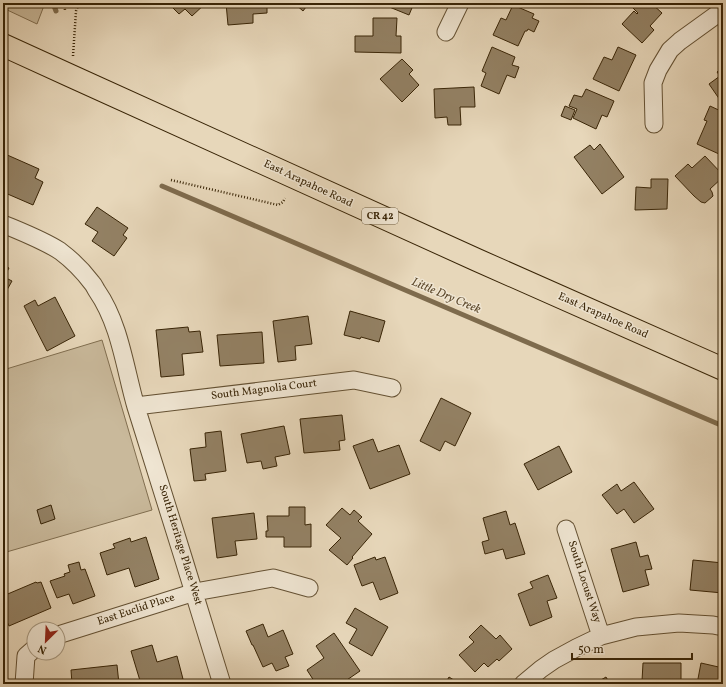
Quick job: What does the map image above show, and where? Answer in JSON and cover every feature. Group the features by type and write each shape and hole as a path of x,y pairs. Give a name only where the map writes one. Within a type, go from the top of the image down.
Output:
{"main road":[{"name":"East Arapahoe Road","path":"3,46 477,260 723,369"}],"street":[{"path":"446,32 460,3"},
{"path":"654,124 653,83 658,70 670,50 723,10"},
{"name":"South Heritage Place West","path":"3,224 33,237 60,252 73,262 100,294 115,329 136,406 195,592 222,684"},
{"name":"South Magnolia Court","path":"136,406 354,380 392,388"},
{"name":"South Locust Way","path":"566,528 602,636"},
{"name":"East Euclid Place","path":"66,632 195,592 273,578 309,588"},
{"name":"South Locust Way","path":"524,684 554,660 602,636 636,627 680,622 723,627"},
{"path":"24,684 26,656"}],"path":[{"path":"64,3 66,10"},
{"path":"71,76 76,11 80,3"},
{"path":"171,180 278,205 283,202 285,198"}],"shaded area":[{"path":"3,3 45,3 37,24 3,8"},
{"path":"102,340 152,510 3,553 3,370"}],"building":[{"path":"173,3 206,3 192,16 185,9 179,14 170,5"},
{"path":"226,3 267,3 267,13 253,14 253,23 228,25"},
{"path":"294,3 309,3 303,11"},
{"path":"382,3 414,3 409,15"},
{"path":"651,3 662,13 650,26 654,30 642,43 622,24 634,11 637,14 638,13 629,4"},
{"path":"513,5 534,14 532,18 539,21 534,32 528,29 525,31 518,46 493,35 501,18 506,20"},
{"path":"373,18 397,18 396,36 401,36 401,53 355,52 355,36 373,36"},
{"path":"492,47 515,57 512,65 519,67 515,78 507,75 499,94 481,86 486,73 482,71"},
{"path":"618,47 636,55 619,91 593,79 604,57 612,60"},
{"path":"402,59 413,70 409,74 419,85 402,102 380,79"},
{"path":"723,67 723,98 720,100 709,84 720,76 717,72"},
{"path":"474,87 475,107 460,107 461,125 448,125 447,117 435,118 434,89"},
{"path":"586,89 614,101 607,117 602,115 596,129 573,118 577,109 569,106 574,95 582,97"},
{"path":"565,106 575,110 571,120 561,116"},
{"path":"710,106 723,112 723,124 721,128 723,128 723,146 719,154 697,144 707,121 704,120"},
{"path":"600,144 624,177 602,194 574,157 590,145 594,150"},
{"path":"5,154 39,169 35,178 43,182 33,205 3,192 3,159"},
{"path":"705,156 723,175 723,177 710,189 713,196 705,203 701,202 694,196 675,176 688,164 692,168"},
{"path":"651,179 668,179 667,209 635,210 636,187 651,188"},
{"path":"97,207 128,228 123,235 127,238 114,256 92,241 98,232 85,224"},
{"path":"3,265 9,268 4,277 12,281 3,297"},
{"path":"55,297 75,336 47,351 24,306 35,300 38,306"},
{"path":"350,311 385,321 379,342 361,337 360,339 344,335"},
{"path":"308,316 312,344 295,346 296,360 278,362 273,321"},
{"path":"188,327 189,332 200,331 203,352 182,354 184,375 161,377 156,330"},
{"path":"262,332 264,363 220,366 217,335"},
{"path":"441,398 471,413 455,446 445,441 440,451 420,441"},
{"path":"342,415 345,440 339,441 340,450 304,453 300,419"},
{"path":"284,426 290,454 275,457 277,466 263,469 261,461 247,463 241,434"},
{"path":"221,431 226,471 205,474 206,480 194,481 190,449 206,447 205,433"},
{"path":"373,439 378,452 399,445 410,474 370,489 353,446"},
{"path":"559,446 572,472 538,490 524,464"},
{"path":"634,482 654,509 634,523 624,509 617,514 602,495 617,484 621,491"},
{"path":"51,505 55,519 41,524 37,510"},
{"path":"289,507 305,507 305,525 311,524 311,547 284,547 284,537 266,537 266,531 268,531 267,516 289,516"},
{"path":"342,508 350,515 354,510 362,517 358,521 372,534 347,565 329,550 341,538 326,525"},
{"path":"506,511 510,525 515,523 525,554 506,559 503,549 485,554 482,542 489,540 483,518"},
{"path":"254,513 257,539 235,541 237,555 217,558 212,518"},
{"path":"146,537 159,579 135,587 129,568 107,575 100,553 115,548 113,544 130,538 131,542"},
{"path":"636,542 640,557 648,555 652,569 645,570 649,585 623,592 611,549"},
{"path":"375,557 376,560 385,557 398,593 380,600 373,582 362,586 354,565"},
{"path":"693,560 723,563 723,593 690,590"},
{"path":"79,562 81,570 85,569 95,596 73,604 69,594 57,598 50,581 65,576 64,574 70,572 68,565"},
{"path":"548,575 557,598 547,601 552,617 530,626 518,594 533,588 530,582"},
{"path":"36,582 41,582 51,608 9,626 3,612 3,596"},
{"path":"355,608 388,627 372,656 349,643 357,629 346,623"},
{"path":"263,624 268,637 283,630 293,654 285,657 289,666 276,671 272,663 263,667 246,631"},
{"path":"481,625 496,639 500,635 512,649 499,661 497,659 488,667 484,663 475,672 459,655 474,642 469,637"},
{"path":"334,633 360,671 341,684 316,684 307,670 324,658 316,646"},
{"path":"152,645 157,662 177,656 183,679 172,682 173,684 141,684 131,651"},
{"path":"643,663 681,663 681,684 635,684 635,681 642,681"},
{"path":"701,663 723,668 723,684 697,684"},
{"path":"117,665 119,684 72,684 71,670"},
{"path":"449,677 460,684 445,684"},
{"path":"606,677 610,684 594,684"}],"waterway":[{"name":"Little Dry Creek","path":"53,3 56,11"},
{"name":"Little Dry Creek","path":"162,186 723,426"}]}
